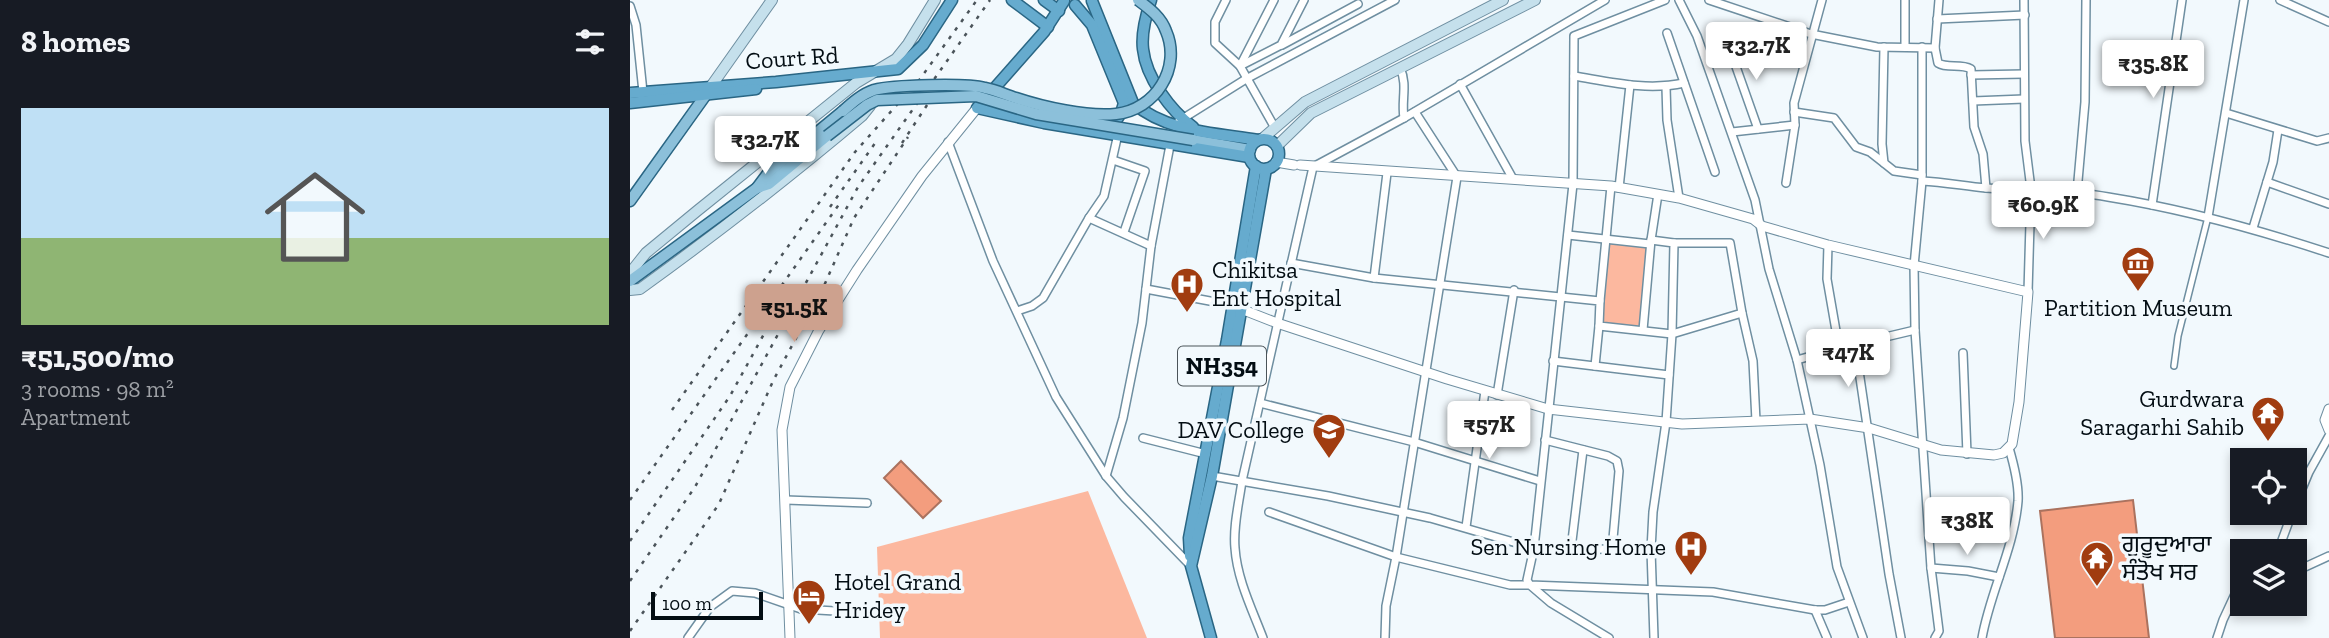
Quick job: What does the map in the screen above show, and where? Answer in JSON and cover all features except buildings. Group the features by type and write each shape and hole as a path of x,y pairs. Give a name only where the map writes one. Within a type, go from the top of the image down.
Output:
{"highway":[{"path":"898,69 923,45 952,0"},
{"path":"1044,0 1086,5 1093,0 1133,103 1154,118 1178,122 1196,135 1268,139 1277,146"},
{"path":"1151,0 1145,17 1142,49 1150,71 1178,122"},
{"path":"1016,3 1048,27"},
{"path":"1065,4 1088,19 1125,103 1113,133"},
{"path":"1065,4 977,108 1260,161"},
{"name":"Court Rd","path":"630,93 898,69"},
{"path":"630,103 706,96 765,87 776,82"},
{"name":"NH354","path":"1191,566 1212,476 1260,161 1260,139"},
{"name":"NH354","path":"1260,161 1279,154 1277,146"},
{"name":"NH354","path":"1211,638 1191,566 1189,538 1236,307"}],"main road":[{"path":"630,201 772,0"},
{"path":"630,273 646,253 856,83 896,59 935,0"},
{"path":"630,281 757,188 769,172 857,99 871,91 887,87 977,86 1018,99 1074,110 1107,114 1129,111 1147,101 1157,91 1165,80 1171,56 1166,30 1154,13 1138,0"},
{"path":"1260,139 1305,102 1503,0"},
{"path":"1277,146 1311,113 1535,0"},
{"path":"630,289 640,289 791,176 862,116 898,69"},
{"path":"757,188 769,184 827,136 877,100 976,96 1036,114 1196,135 1260,161"}],"street":[{"path":"1226,0 1215,22 1215,43 1240,66 1275,128"},
{"path":"1240,66 1274,0"},
{"path":"1281,45 1304,0"},
{"path":"1263,638 1241,578 1235,547 1242,481 1313,167 1415,112 1605,0"},
{"path":"1574,36 1665,0"},
{"path":"1679,0 1697,36 1762,226 1769,269 1797,360 1810,419 1833,549 1863,638"},
{"path":"1709,0 1811,34 1884,47 1935,48"},
{"path":"1786,183 1795,125 1795,99 1822,0"},
{"path":"1905,46 1906,0"},
{"path":"1939,0 1935,48 1939,64 1971,69 1974,127 1983,154 1986,188"},
{"path":"1982,638 2011,541 2018,500 2010,448 2019,402 2028,292 2031,189 2025,141 2024,0"},
{"path":"2077,192 2085,102 2086,0"},
{"path":"2152,205 2182,0"},
{"path":"2174,366 2178,336 2208,216 2244,0"},
{"path":"2280,0 2329,22"},
{"path":"1106,476 1123,418 1142,323 1151,246 1170,144 1178,122 1245,79 1390,1"},
{"path":"1240,66 1357,2 1363,17"},
{"path":"630,6 636,25 643,92"},
{"path":"1937,19 2025,15"},
{"path":"1572,18 1573,184 1534,548 1527,576 1530,585 1551,603 1609,638"},
{"path":"1667,33 1715,172"},
{"path":"1728,44 1758,129"},
{"path":"1884,47 1884,163"},
{"path":"1922,47 1922,178 1914,266 1915,330 1931,568 1940,637"},
{"path":"1400,68 1405,81 1402,102 1404,118"},
{"path":"1971,75 2024,74"},
{"path":"1574,76 1630,85 1666,87 1684,83"},
{"path":"1460,84 1513,179"},
{"path":"1595,366 1606,240 1630,85"},
{"path":"1666,87 1667,120 1679,198"},
{"path":"1973,101 2024,99"},
{"path":"790,638 782,430 790,387 819,330 857,270 948,142 977,108"},
{"path":"1385,638 1386,606 1457,177 1415,112"},
{"path":"1794,113 1834,118 1856,147 1871,152 1894,171 1986,188 2077,192 2152,205 2253,228 2329,253"},
{"path":"2226,113 2317,141 2329,138"},
{"path":"1732,132 1795,125"},
{"path":"2253,228 2267,183 2278,130"},
{"path":"1017,312 1038,304 1043,298 1106,190 1113,160 1113,133"},
{"path":"948,142 993,261 1056,397 1106,476 1191,566"},
{"path":"1113,160 1145,171 1124,232"},
{"path":"1260,161 1387,173 1615,187 1658,194 1753,219 1762,226 1828,245 2028,292"},
{"path":"1374,278 1387,173"},
{"path":"2267,183 2329,204"},
{"path":"1643,330 1658,194"},
{"path":"1088,218 1151,246"},
{"path":"1568,235 1606,240 1730,243 1742,313 1754,361 1756,421"},
{"path":"1654,638 1651,550 1653,512 1666,422 1674,243"},
{"path":"1828,245 1827,279 1839,348"},
{"path":"1291,263 1374,278 1514,290 1600,301"},
{"path":"1146,289 1236,307 1497,395 1548,409 1703,424 1810,419 1869,428 1941,450 1967,454 1994,455 2010,448"},
{"path":"1497,395 1514,290"},
{"path":"1599,326 1672,334 1742,313"},
{"path":"1797,360 1915,330"},
{"path":"1855,344 1901,638"},
{"path":"1963,353 1967,454"},
{"path":"1553,361 1669,375"},
{"path":"1466,527 1485,391"},
{"path":"1260,402 1413,442 1540,481"},
{"path":"2329,409 2325,420 2329,430"},
{"path":"2307,477 2329,436"},
{"path":"1143,438 1206,454"},
{"path":"1545,440 1608,456 1617,461 1619,471 1612,550"},
{"path":"1571,549 1583,450"},
{"path":"1212,476 1402,512 1466,527 1534,548 1651,550"},
{"path":"786,500 867,503"},
{"path":"1269,512 1396,557 1510,585 1713,592 1815,610 1825,610 1849,602"},
{"path":"2307,566 2329,556"},
{"path":"1931,568 1999,577"},
{"path":"688,638 710,607 732,592 755,593 790,607 852,612"},
{"path":"2217,638 2230,605"},
{"path":"1815,610 1827,638"}],"shaded area":[{"path":"1609,242 1649,246 1641,326 1601,322"},
{"path":"901,461 941,501 923,518 884,478"},
{"path":"1088,491 1147,638 880,638 877,547"},
{"name":"ਗੁਰੂਦੁਆਰਾ ਸੰਤੋਖ ਸਰ","path":"2133,500 2149,638 2055,638 2040,511"}],"railway":[{"path":"912,90 977,0"},
{"path":"630,581 695,487 858,187 990,0"},
{"path":"672,410 855,152 918,81"},
{"path":"902,143 935,93"},
{"path":"630,631 719,504 773,381 823,288 854,218 908,137"},
{"path":"830,207 878,139"},
{"path":"630,500 840,203"},
{"path":"630,541 730,396 787,292"}],"place":[{"name":"Partition Museum","path":"2138,293"},
{"name":"Chikitsa Ent Hospital","path":"1187,314"},
{"name":"Gurdwara Saragarhi Sahib","path":"2268,443"},
{"name":"DAV College","path":"1329,460"},
{"name":"Sen Nursing Home","path":"1691,577"},
{"name":"ਗੁਰੂਦੁਆਰਾ ਸੰਤੋਖ ਸਰ","path":"2097,588"},
{"name":"Hotel Grand Hridey","path":"809,626"}]}
